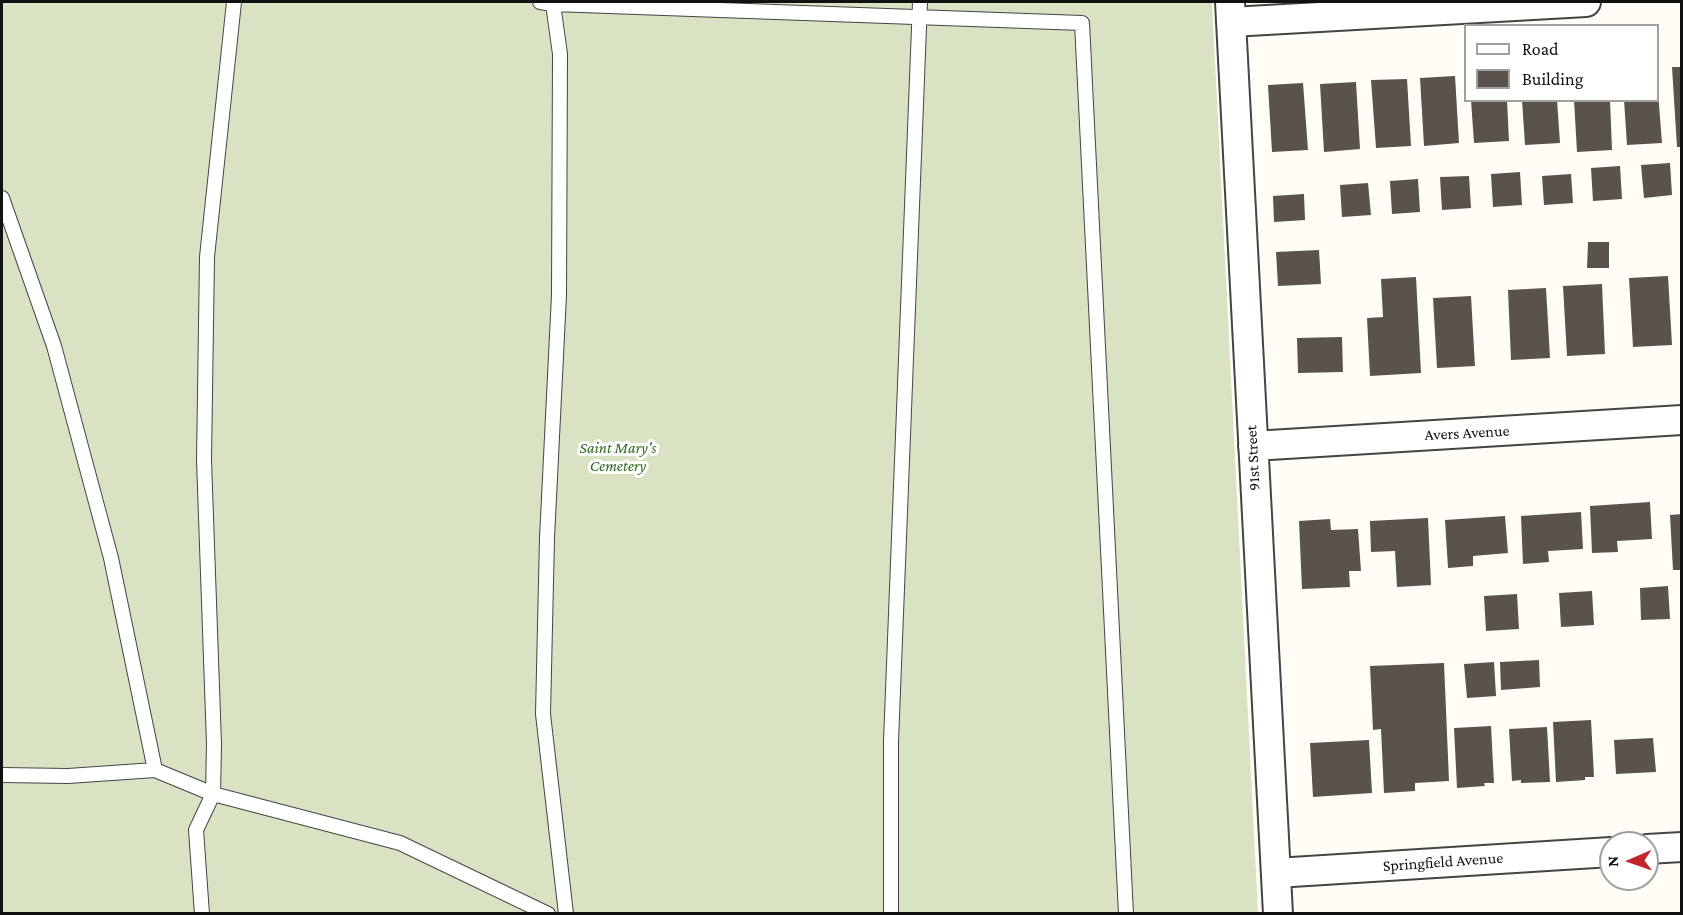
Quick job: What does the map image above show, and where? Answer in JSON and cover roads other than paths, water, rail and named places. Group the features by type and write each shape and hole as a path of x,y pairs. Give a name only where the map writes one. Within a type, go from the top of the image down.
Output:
{"street":[{"path":"1231,12 1586,2"},
{"name":"91st Street","path":"1231,12 1278,914"},
{"name":"Avers Avenue","path":"1253,446 1682,420"},
{"path":"1659,848 1682,847"},
{"name":"Springfield Avenue","path":"1276,873 1599,853"}],"lane":[{"path":"202,914 196,830 213,794 214,744 204,460 207,257 234,2"},
{"path":"891,914 891,741 921,2"},
{"path":"566,914 543,714 547,538 559,295 560,54 546,3 596,3 1082,24 1126,914"},
{"path":"2,198 54,346 111,558 155,770"},
{"path":"2,775 68,776 155,770 213,794 400,843 548,914"}],"park label":[{"name":"Saint Mary's Cemetery","path":"618,457"}]}
